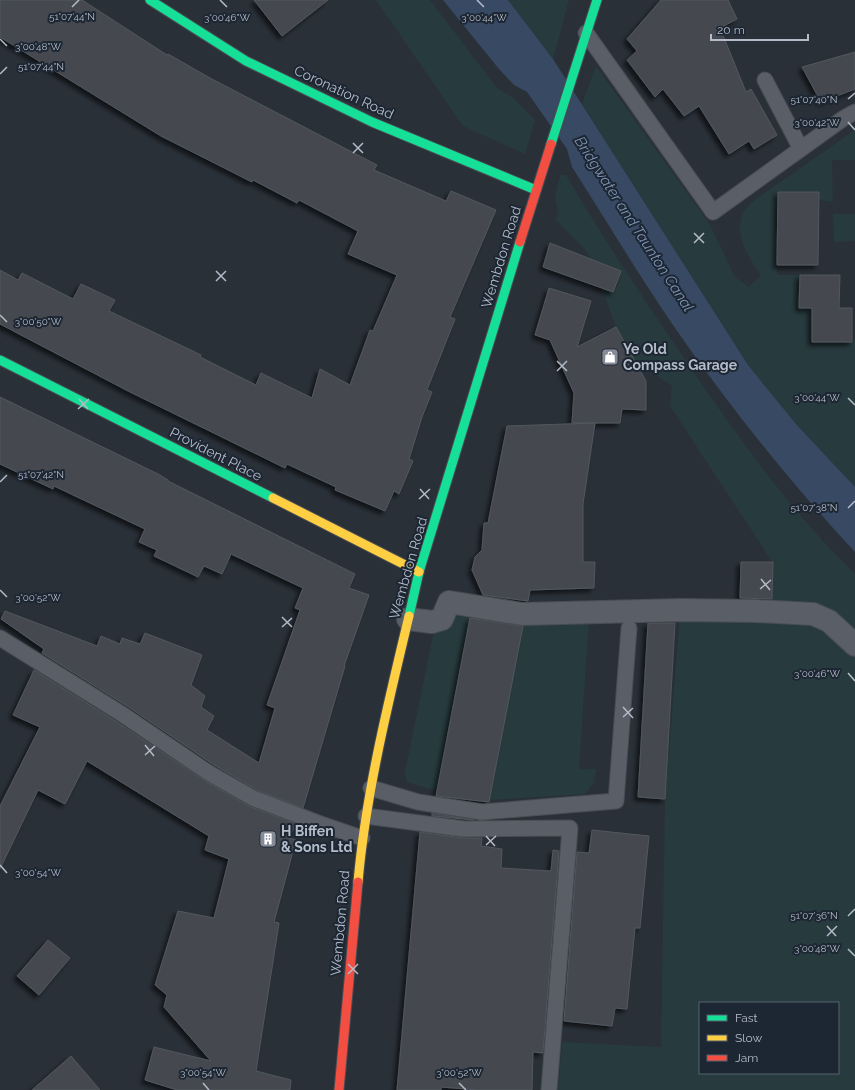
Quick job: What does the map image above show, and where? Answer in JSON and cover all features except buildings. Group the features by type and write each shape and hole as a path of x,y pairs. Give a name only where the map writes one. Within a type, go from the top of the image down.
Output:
{"main road":[{"name":"Coronation Road","path":"150,0 246,61 372,122 536,190"},
{"name":"Wembdon Road","path":"339,1090 362,838 389,699 419,572 471,407 536,190 597,0"},
{"name":"Provident Place","path":"0,360 419,572"}],"street":[{"path":"408,619 432,622 442,619 449,602 522,614 681,610 813,614 829,621 855,645"}],"lane":[{"path":"586,33 713,212 844,118 855,112"},
{"path":"764,80 801,149"},
{"path":"371,788 418,802 482,812 616,801 629,628"},
{"path":"0,638 122,714 209,773 252,798 318,824 362,838"},
{"path":"366,816 464,828 570,828 549,1090"}],"green space":[{"path":"376,0 430,0 497,88 512,97 535,120 525,154 463,126"},
{"path":"508,0 569,0 553,59"},
{"path":"596,66 710,225 735,277 749,287 761,275 751,261 741,236 741,218 745,210 756,199 855,130 855,160 832,160 833,202 819,200 778,232 777,275 800,275 799,308 812,308 812,342 852,342 855,339 855,487 796,424 748,365 582,104"},
{"path":"560,175 566,175 594,222 638,290 744,443 808,524 855,574 855,1090 558,1090 562,1042 661,1047 665,799 680,615 771,606 773,563 670,406 672,386 634,360 616,327 587,252 556,220 558,210 555,198"},
{"path":"833,214 855,214 855,241 834,242"},
{"path":"455,608 589,619 579,769 596,769 594,783 585,794 489,800 437,791 407,782 405,772 434,631"}],"water":[{"name":"Bridgwater and Taunton Canal","path":"443,0 508,0 553,59 748,365 796,424 855,487 855,552 806,498 760,442 694,355 647,286 572,167 567,149 527,92 514,85 499,69"}],"traffic: fast":[{"path":"150,0 246,61 372,122 536,190"},
{"path":"551,144 597,0"},
{"path":"409,616 419,572 520,242"},
{"path":"0,360 273,498"}],"traffic: slow":[{"path":"273,498 419,572"},
{"path":"358,882 366,815 372,781 409,616"}],"traffic: jam":[{"path":"520,242 551,144"},
{"path":"339,1090 358,882"}],"place":[{"name":"Ye Old Compass Garage","path":"610,357"},
{"name":"H Biffen & Sons Ltd","path":"268,839"}]}
